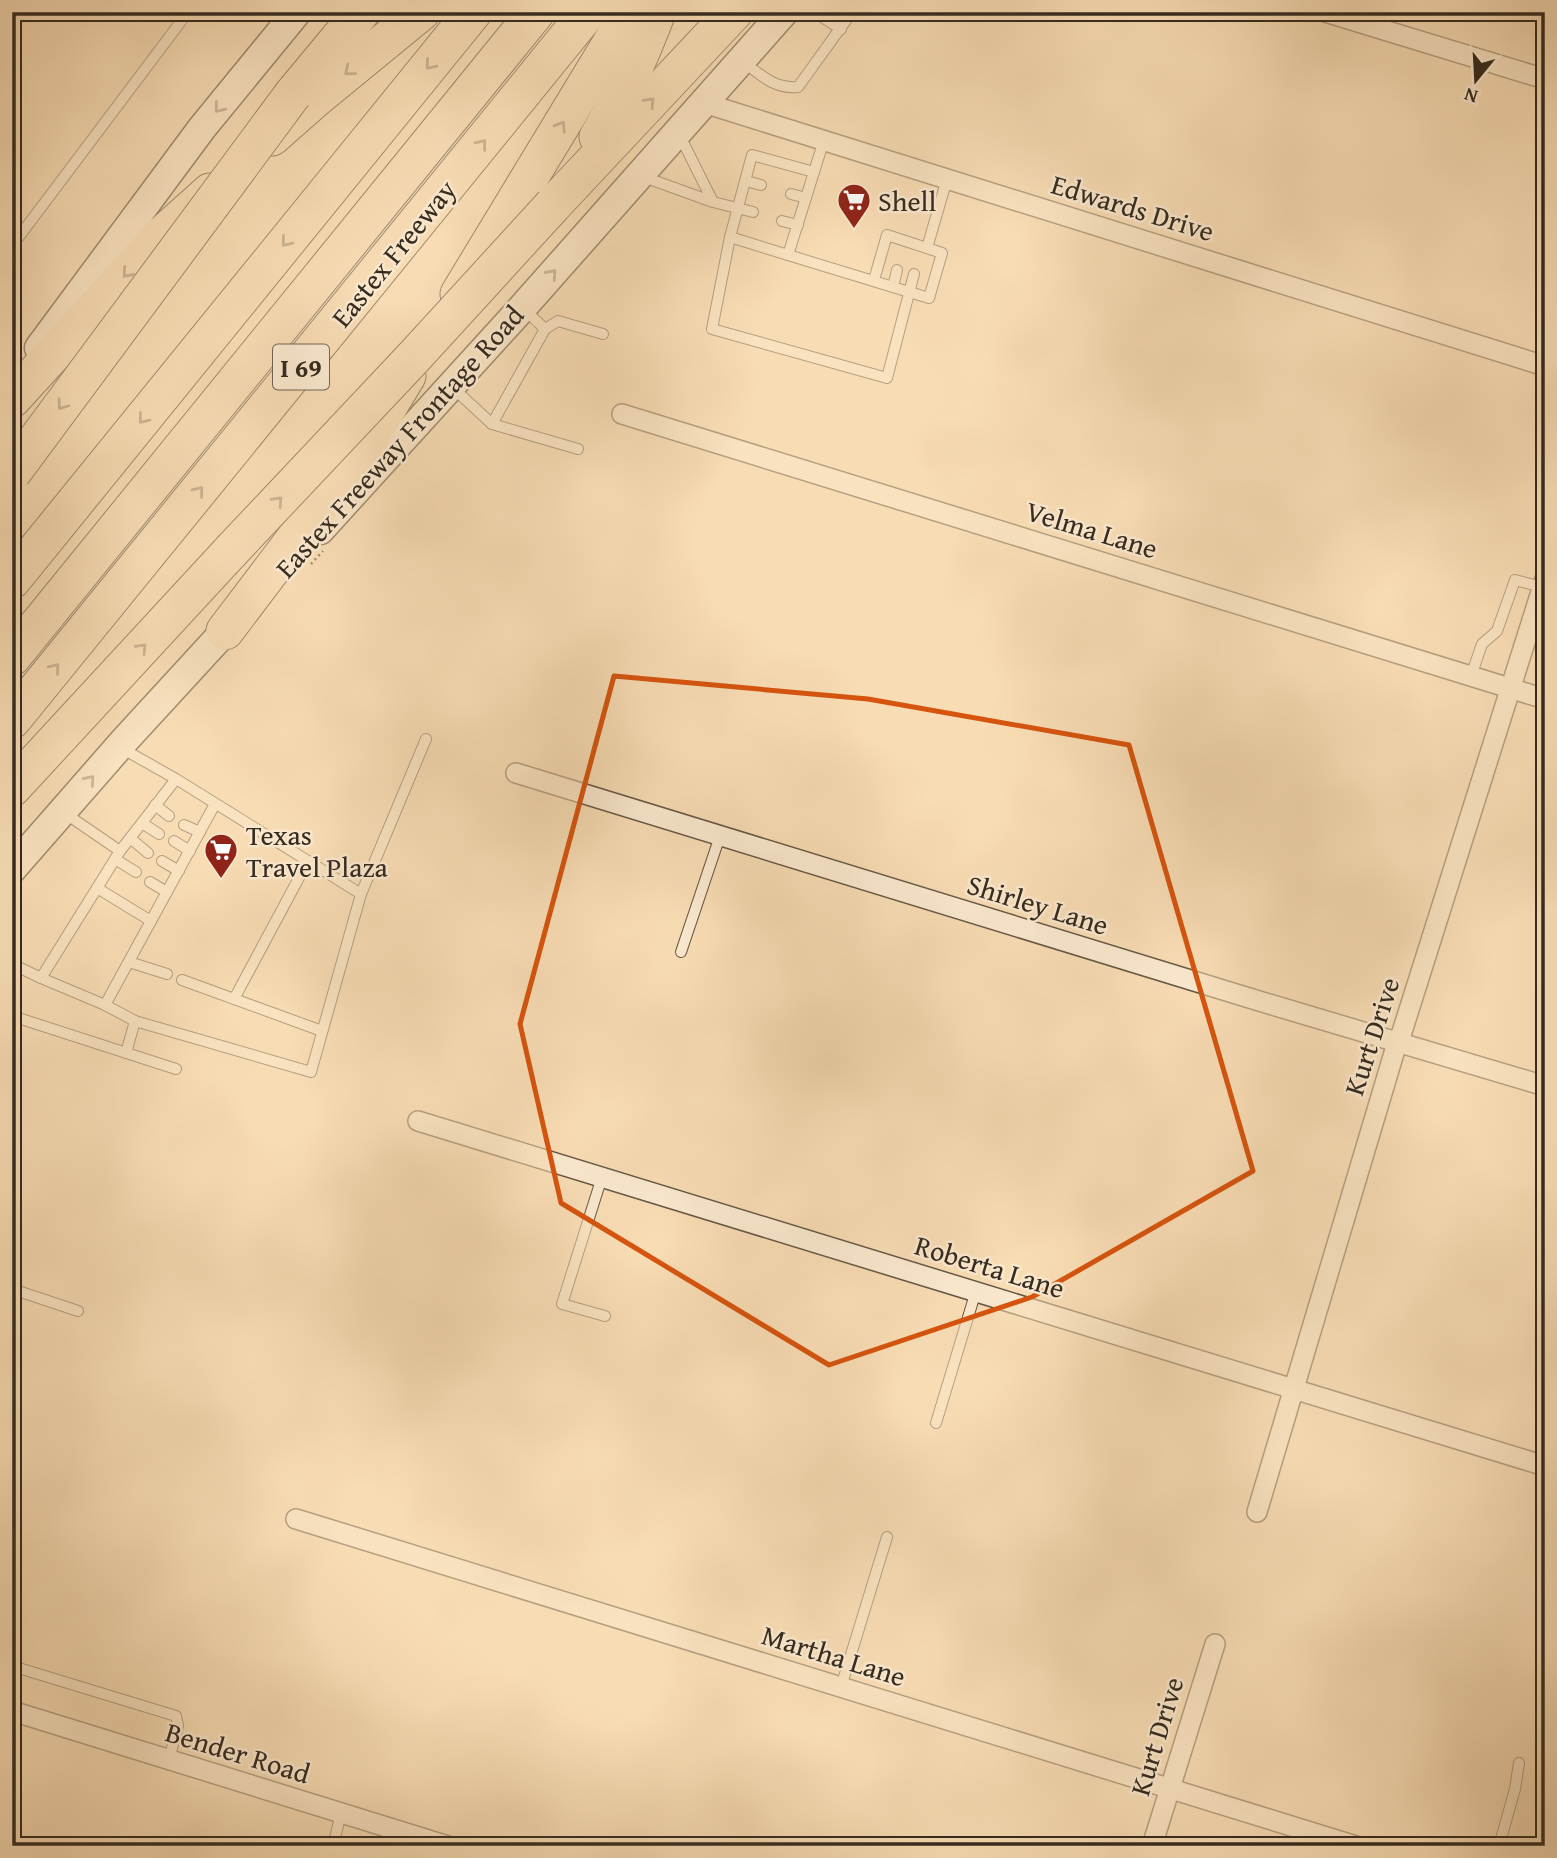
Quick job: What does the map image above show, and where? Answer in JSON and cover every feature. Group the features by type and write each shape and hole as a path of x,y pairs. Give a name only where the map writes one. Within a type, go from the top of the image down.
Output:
{"highway":[{"path":"293,94 327,38 339,12"},
{"path":"12,473 293,94 361,12"},
{"path":"12,399 161,236 314,99 421,12"},
{"path":"12,580 473,12"},
{"path":"12,657 536,12"},
{"name":"Eastex Freeway","path":"12,720 588,12"},
{"path":"225,631 362,450 516,203 630,12"},
{"path":"553,205 588,154 620,99 657,12"},
{"path":"12,788 734,12"}],"main road":[{"path":"262,55 285,12"},
{"path":"12,384 202,128 297,12"},
{"name":"Eastex Freeway Frontage Road","path":"12,869 119,747 522,308 784,12"}],"street":[{"path":"1325,12 1545,79"},
{"name":"Edwards Drive","path":"704,103 1545,366"},
{"name":"Velma Lane","path":"622,414 1545,699"},
{"name":"Kurt Drive","path":"1257,1512 1397,1042 1544,583"},
{"name":"Shirley Lane","path":"516,773 1545,1086"},
{"name":"Roberta Lane","path":"418,1121 1545,1466"},
{"name":"Martha Lane","path":"296,1519 1356,1846"},
{"name":"Kurt Drive","path":"1152,1846 1214,1644"},
{"name":"Bender Road","path":"12,1711 448,1846"}],"lane":[{"path":"12,246 188,12"},
{"path":"814,12 841,29"},
{"path":"741,61 784,88 798,87 852,12"},
{"path":"678,132 713,202"},
{"path":"788,255 824,140"},
{"path":"814,172 752,155 730,237 712,329 887,378 914,274"},
{"path":"640,175 713,202 753,212"},
{"path":"919,259 947,178"},
{"path":"746,181 761,185"},
{"path":"791,194 806,198"},
{"path":"782,221 797,225"},
{"path":"730,237 929,298 942,253 887,235 874,281"},
{"path":"902,253 905,241"},
{"path":"893,287 897,270"},
{"path":"522,308 545,329"},
{"path":"492,424 545,329 558,321 603,334"},
{"path":"451,386 492,424 578,449"},
{"path":"1471,676 1482,644 1497,631 1515,580 1544,583"},
{"path":"12,964 135,1021 311,1072 361,894 426,739"},
{"path":"119,747 176,779 361,894"},
{"path":"41,978 117,855 176,779"},
{"path":"105,1005 215,804"},
{"path":"155,805 169,816"},
{"path":"62,812 136,872"},
{"path":"142,822 159,834"},
{"path":"184,824 200,832"},
{"path":"681,952 720,835"},
{"path":"130,838 148,852"},
{"path":"174,841 190,851"},
{"path":"162,861 178,871"},
{"path":"234,999 308,861"},
{"path":"150,882 167,892"},
{"path":"97,888 151,921"},
{"path":"129,962 167,974"},
{"path":"182,980 322,1031"},
{"path":"12,1016 176,1069"},
{"path":"126,1053 135,1021"},
{"path":"602,1177 562,1304 605,1316"},
{"path":"12,1289 79,1311"},
{"path":"936,1423 976,1291"},
{"path":"841,1687 887,1538"},
{"path":"12,1666 176,1716 178,1726 169,1759"},
{"path":"1499,1846 1515,1789 1519,1763"},
{"path":"332,1846 341,1813"}],"highlighted area":[{"path":"614,676 868,699 1129,745 1253,1171 1032,1297 829,1365 561,1203 520,1024"}],"place":[{"name":"Shell","path":"854,230"},
{"name":"Texas Travel Plaza","path":"221,880"}]}
